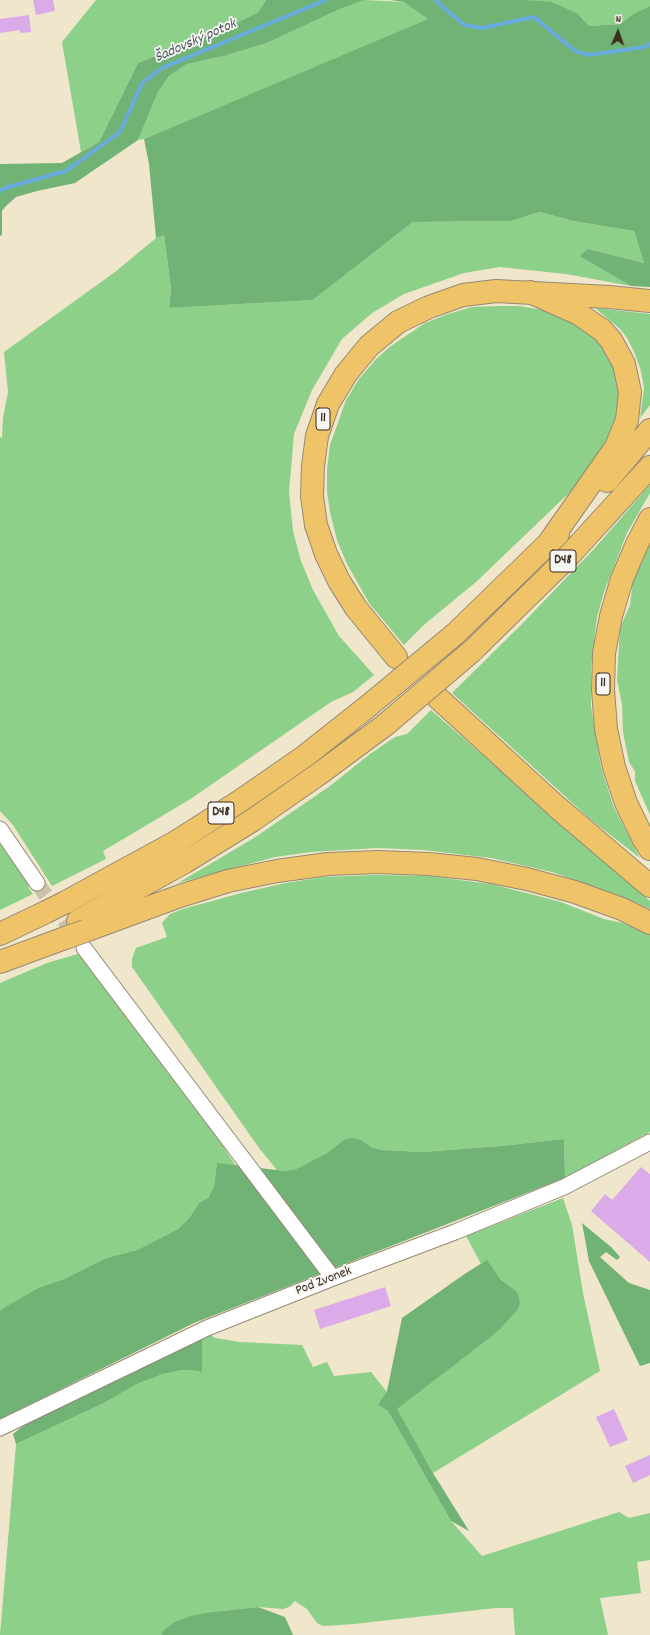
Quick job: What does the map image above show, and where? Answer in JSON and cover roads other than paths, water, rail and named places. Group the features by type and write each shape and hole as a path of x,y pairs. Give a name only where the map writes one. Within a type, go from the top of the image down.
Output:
{"highway":[{"name":"11","path":"396,657 356,608 339,581 326,554 316,525 312,496 313,466 317,436 328,404 346,374 369,346 398,322 429,307 463,295 496,291 530,292 650,301"},
{"path":"530,292 579,314 602,330 611,340 624,364 630,392 627,420 616,447 548,544"},
{"name":"D48","path":"0,934 55,907 174,843 240,801 305,756 368,707 455,634 548,544 594,495 650,430"},
{"name":"D48","path":"0,960 74,934 253,820 319,774 385,725 472,651 565,560 650,466"},
{"name":"11","path":"650,519 637,544 622,579 611,616 604,653 603,690 606,729 614,767 626,803 650,849"},
{"path":"438,698 557,807 650,886"},
{"path":"74,934 180,896 228,882 277,871 328,864 378,862 428,864 477,869 527,878 575,892 622,909 650,923"}],"street":[{"path":"0,829 37,883"},
{"path":"74,934 333,1278"},
{"name":"Pod Zvonek","path":"0,1428 207,1328 455,1232 564,1187 650,1142"}],"waterway":[{"name":"Šadovský potok","path":"0,191 5,188 66,171 120,132 142,83 162,68 326,0"},
{"name":"Šadovský potok","path":"435,0 464,25 482,28 534,17 575,51 589,55 645,47 650,43"}],"tunnel":[{"path":"37,883 80,942"}]}
